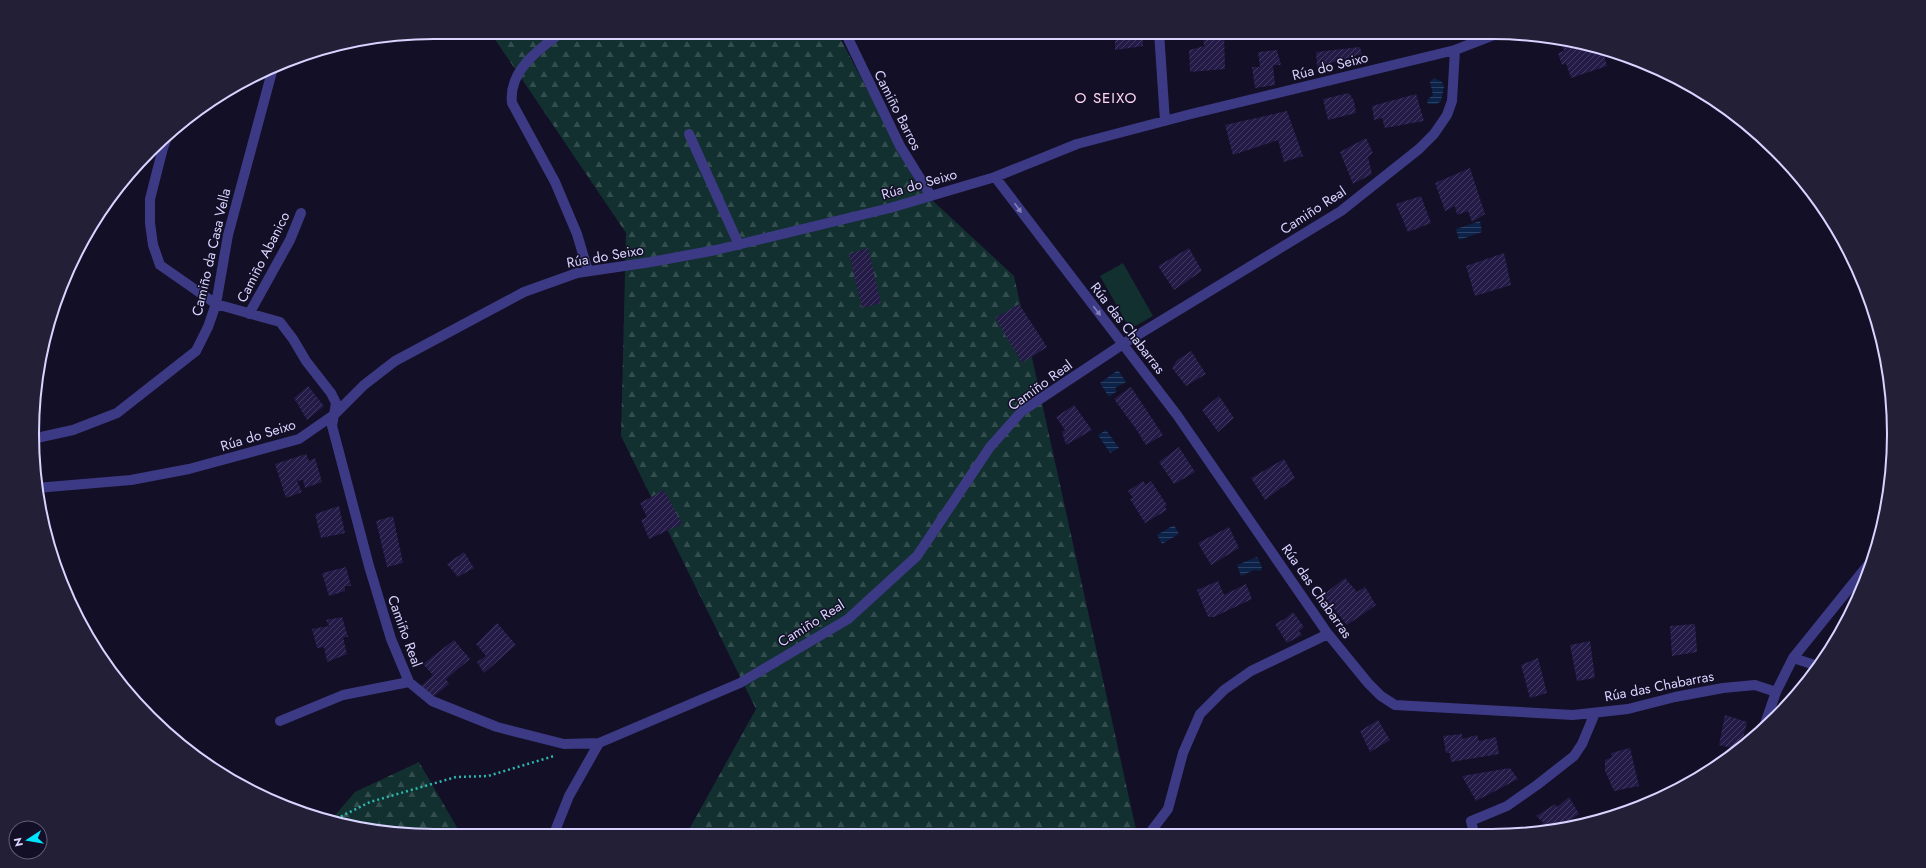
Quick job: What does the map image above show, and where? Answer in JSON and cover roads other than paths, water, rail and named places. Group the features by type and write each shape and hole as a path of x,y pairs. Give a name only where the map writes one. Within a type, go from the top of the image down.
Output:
{"street":[{"path":"553,39 536,53 516,76 511,93 512,103 555,182 577,234 588,271"},
{"name":"Camiño Barros","path":"848,39 900,146 931,196"},
{"path":"1159,39 1165,121"},
{"name":"Rúa do Seixo","path":"42,487 131,480 196,467 299,439 335,414 364,385 395,361 524,292 550,282 588,271 651,262 739,245 847,219 995,177 1077,144 1455,50 1483,39"},
{"name":"Camiño Real","path":"335,414 332,426 334,437 368,566 391,639 409,682 432,701 497,727 564,744 599,744 740,683 848,619 917,556 990,447 1022,411 1123,344 1341,211 1419,149 1434,134 1447,115 1452,101 1455,50"},
{"name":"Camiño da Casa Vella","path":"39,437 73,430 117,413 196,352 208,327 216,304 228,235 271,74"},
{"path":"689,134 739,245"},
{"name":"Camiño Abanico","path":"162,148 150,199 150,223 153,245 160,265 216,304 280,322 293,339 306,361 331,393 336,403 335,414"},
{"name":"Rúa das Chabarras","path":"995,177 1028,223 1177,415 1328,634 1368,683 1394,706 1572,715 1628,709 1675,697 1723,688 1755,685 1776,692"},
{"name":"Camiño Abanico","path":"249,314 290,240 302,213"},
{"path":"1768,716 1776,692 1793,658 1861,573"},
{"path":"1153,829 1168,808 1183,753 1200,714 1224,690 1251,671 1328,634"},
{"path":"1793,658 1812,664"},
{"path":"280,720 343,695 409,682"},
{"path":"1473,829 1471,821 1507,806 1574,756 1582,744 1595,713"},
{"path":"556,829 569,796 599,744"}],"water":[{"path":"1434,78 1442,82 1444,87 1441,101 1437,104 1428,104 1427,100 1433,95 1430,82"},
{"path":"1480,221 1482,232 1459,240 1456,229"},
{"path":"1118,370 1126,382 1115,388 1117,391 1109,397 1100,383"},
{"path":"1106,430 1119,448 1110,453 1098,435"},
{"path":"1174,525 1179,534 1162,544 1157,535"},
{"path":"1257,557 1262,567 1261,571 1254,570 1241,576 1237,565"}],"district":[{"name":"O SEIXO","path":"1106,98"}]}
